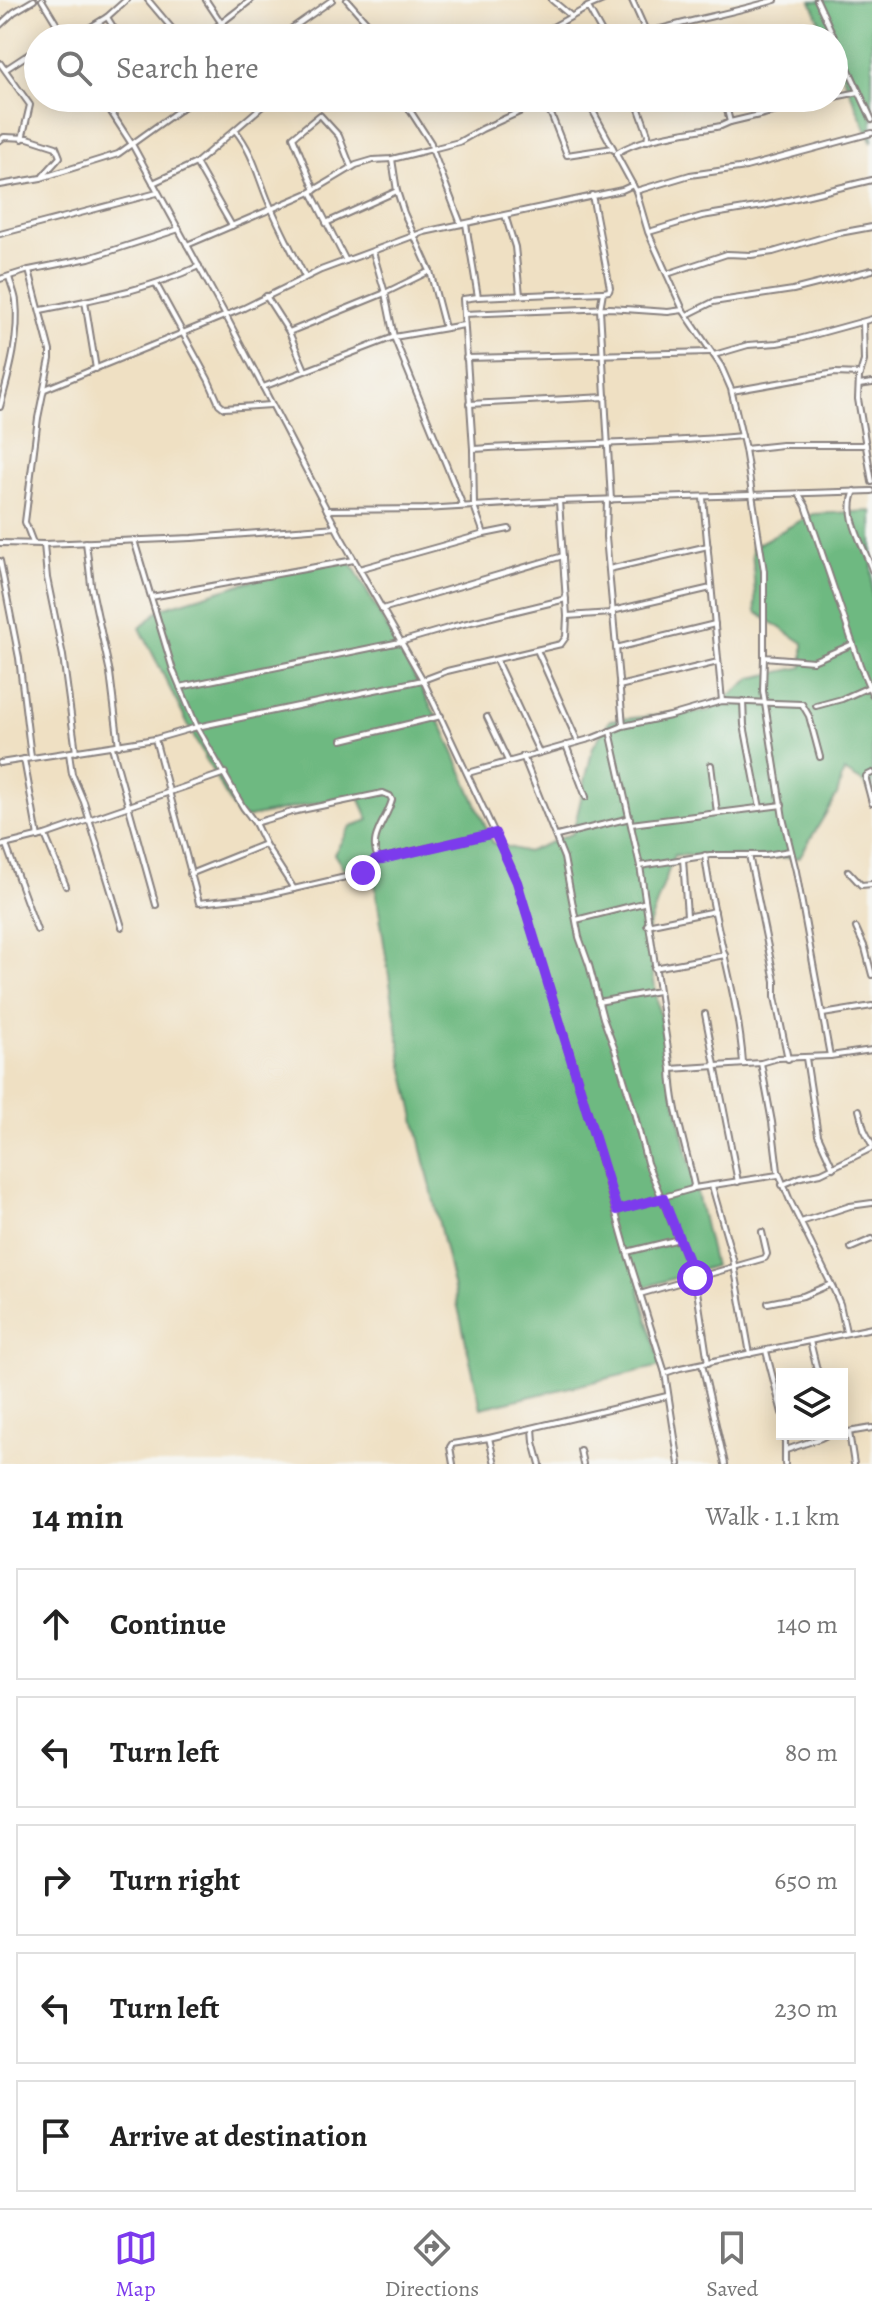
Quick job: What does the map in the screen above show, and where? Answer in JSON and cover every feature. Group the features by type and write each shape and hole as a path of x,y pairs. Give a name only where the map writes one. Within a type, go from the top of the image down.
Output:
{"street":[{"path":"1,23 34,0"},
{"path":"42,0 56,24"},
{"path":"96,24 126,0"},
{"path":"148,0 168,24"},
{"path":"206,0 222,24 251,0"},
{"path":"298,24 332,0"},
{"path":"347,0 368,24"},
{"path":"552,0 571,16"},
{"path":"558,24 603,0"},
{"path":"632,0 643,24"},
{"path":"677,24 775,0"},
{"path":"817,0 828,24"},
{"path":"585,9 592,12 598,24"},
{"path":"107,17 111,24"},
{"path":"6,69 24,57"},
{"path":"0,63 24,96"},
{"path":"848,68 872,120"},
{"path":"848,94 859,92"},
{"path":"22,139 28,112"},
{"path":"111,112 179,229 336,527 423,680 517,882 665,1373 679,1464"},
{"path":"0,185 41,178 118,154 178,112"},
{"path":"153,183 196,163 256,112"},
{"path":"411,112 431,143 463,224 478,297"},
{"path":"187,245 313,191 351,167 459,142 518,112"},
{"path":"550,112 567,155 613,148"},
{"path":"594,112 636,191 648,232 683,310 721,366 732,391 745,449 765,578 764,702 830,1056"},
{"path":"640,112 648,134 647,141"},
{"path":"728,112 730,122"},
{"path":"617,156 624,148 647,141 772,112"},
{"path":"346,262 326,223 293,137 320,115 339,136 351,167"},
{"path":"235,130 255,162 272,210 305,277"},
{"path":"0,131 2,138 28,138 57,148 60,157 41,178"},
{"path":"636,191 690,175 746,167 872,133"},
{"path":"392,159 397,191 430,271 445,329"},
{"path":"196,163 232,226"},
{"path":"648,232 702,216 763,206 872,180"},
{"path":"45,389 226,316 305,277 415,236 447,226 622,190 633,185"},
{"path":"326,223 397,191"},
{"path":"0,234 157,193"},
{"path":"484,534 474,506 463,299 609,291 592,195"},
{"path":"505,215 518,263 520,295"},
{"path":"667,274 727,254 773,252 834,234 872,227"},
{"path":"0,279 89,258 179,229"},
{"path":"373,252 394,337 463,506"},
{"path":"41,310 131,292 199,266"},
{"path":"29,270 50,351 25,522 33,543"},
{"path":"687,315 713,302 793,290 872,270"},
{"path":"289,332 430,271"},
{"path":"0,407 10,371 15,328 16,301 9,277"},
{"path":"156,284 219,404 224,408 271,405"},
{"path":"603,292 600,309 609,500 606,537 623,726"},
{"path":"266,296 289,332 305,370"},
{"path":"85,301 96,369"},
{"path":"464,314 600,309 683,310"},
{"path":"466,358 603,353 713,354 748,345 799,339 872,319"},
{"path":"862,321 864,361 860,374 859,409 872,482"},
{"path":"263,387 394,337 464,325"},
{"path":"732,391 835,373 860,374"},
{"path":"859,385 872,383"},
{"path":"469,404 606,397"},
{"path":"473,449 742,436"},
{"path":"745,449 782,445 866,445"},
{"path":"855,491 850,504 854,523 872,570"},
{"path":"327,510 872,491"},
{"path":"806,506 811,493"},
{"path":"799,494 806,506 872,694"},
{"path":"703,498 722,701"},
{"path":"0,763 155,739 197,727 423,680 564,641 567,616 559,501"},
{"path":"0,543 44,544 219,536 336,527"},
{"path":"359,569 509,529"},
{"path":"134,540 180,687 197,727 294,889"},
{"path":"86,542 91,585 110,673 119,746"},
{"path":"44,544 76,752"},
{"path":"609,569 708,546"},
{"path":"382,609 563,556"},
{"path":"151,597 354,560"},
{"path":"0,561 19,658 31,757"},
{"path":"567,616 612,612 711,588"},
{"path":"180,687 400,642 566,599"},
{"path":"615,648 715,624"},
{"path":"764,657 813,661 853,644"},
{"path":"537,650 578,742"},
{"path":"496,660 539,752"},
{"path":"619,686 719,662"},
{"path":"816,706 869,687"},
{"path":"468,773 623,726 722,701 797,703 804,706 820,757"},
{"path":"743,701 744,725 760,808"},
{"path":"342,740 441,716"},
{"path":"487,717 508,761"},
{"path":"610,731 640,866 673,1097 694,1188"},
{"path":"155,739 199,903 263,896 363,873 377,858 495,833"},
{"path":"566,745 586,797"},
{"path":"112,747 156,905"},
{"path":"69,753 72,774 122,927"},
{"path":"523,756 564,858 576,920 598,1002 634,1112 647,1163 695,1278 705,1364 725,1464"},
{"path":"24,759 38,837"},
{"path":"711,765 717,813"},
{"path":"37,930 3,845 45,835 225,773"},
{"path":"872,773 866,776 866,780 872,803"},
{"path":"255,823 292,812 386,793 392,800 375,838 377,858"},
{"path":"557,836 630,821 782,805"},
{"path":"45,835 66,886"},
{"path":"190,874 265,844"},
{"path":"640,866 705,855 765,855 790,851"},
{"path":"705,855 740,1028 743,1063"},
{"path":"749,855 788,1059"},
{"path":"683,859 687,916"},
{"path":"848,871 861,885 872,884"},
{"path":"576,920 644,903"},
{"path":"647,925 715,911"},
{"path":"856,928 872,975"},
{"path":"654,968 725,955"},
{"path":"598,1002 658,991"},
{"path":"823,1014 872,1006"},
{"path":"705,1014 738,1182"},
{"path":"671,1069 761,1063 778,1058 830,1056 872,1050"},
{"path":"806,1058 818,1135 833,1168"},
{"path":"761,1063 782,1185 840,1304 846,1332"},
{"path":"782,1185 833,1168 872,1147 859,1110"},
{"path":"617,1210 694,1188 779,1175"},
{"path":"712,1186 734,1266 750,1354"},
{"path":"801,1222 850,1206 872,1203"},
{"path":"640,1294 767,1257 762,1232"},
{"path":"627,1252 679,1239"},
{"path":"851,1248 872,1239"},
{"path":"768,1303 803,1296 831,1284"},
{"path":"665,1373 872,1328"},
{"path":"810,1341 817,1368"},
{"path":"766,1351 776,1391"},
{"path":"453,1464 452,1444 667,1396"},
{"path":"533,1428 540,1464"},
{"path":"854,1464 849,1432 872,1428"},
{"path":"489,1438 495,1464"},
{"path":"785,1440 785,1464"},
{"path":"786,1450 814,1440"},
{"path":"580,1450 583,1464"}],"green space":[{"path":"872,0 872,143 848,87 848,24 821,24 811,1"},
{"path":"872,511 872,794 864,783 844,771 837,795 799,858 674,855 646,934 671,1081 714,1266 639,1289 661,1366 481,1408 402,1061 375,884 346,872 334,854 350,827 369,820 358,795 239,819 140,628 162,608 268,576 349,559 444,730 493,843 527,852 573,833 593,747 610,720 709,711 752,678 803,667 803,643 756,612 752,547 813,514"}],"route":[{"path":"363,873 377,858 495,833 517,882 617,1210 663,1198 695,1278"}]}
